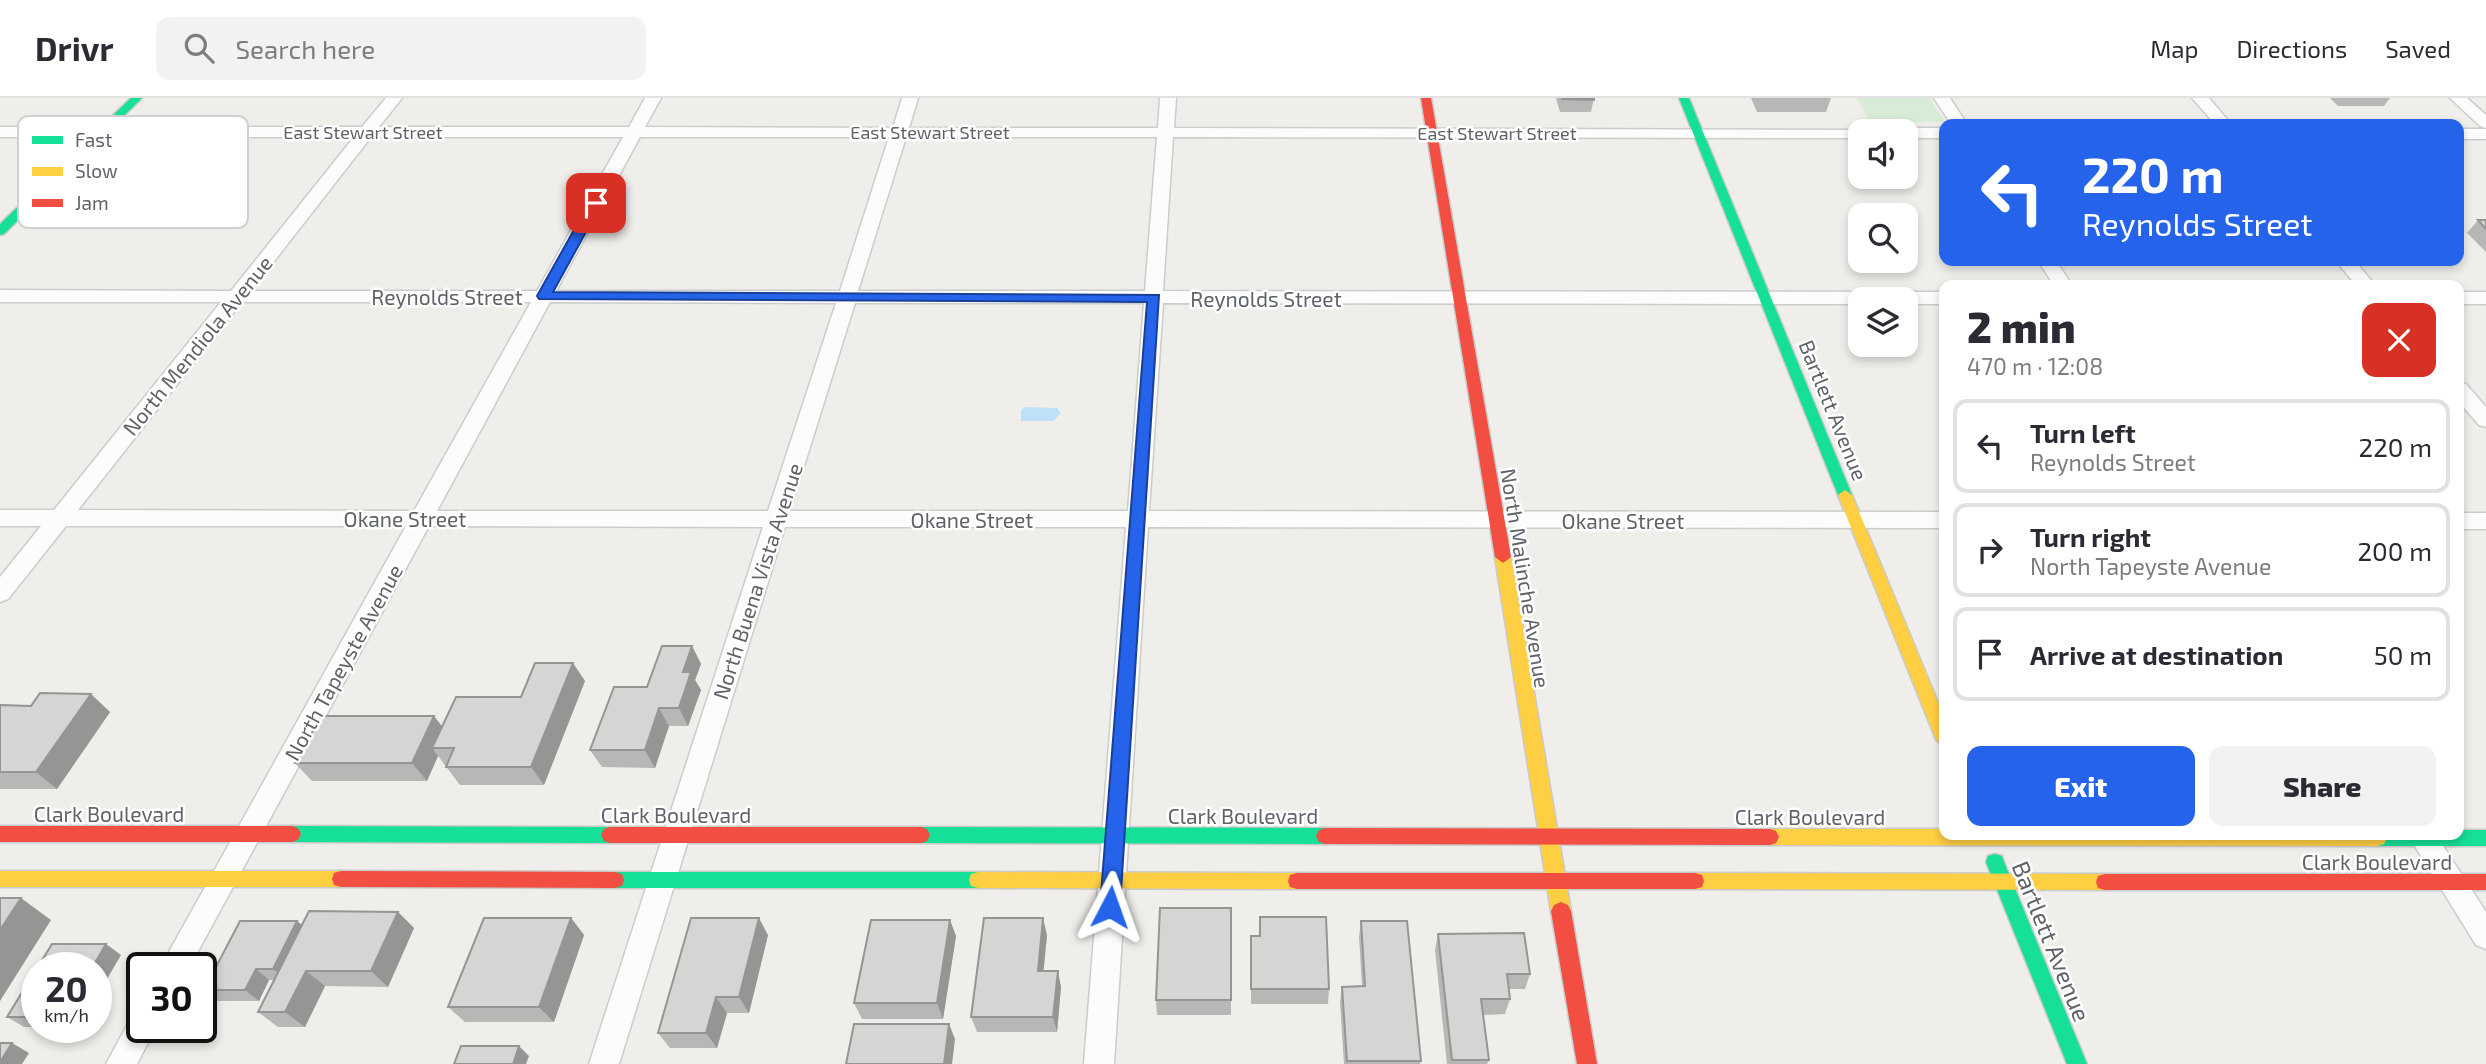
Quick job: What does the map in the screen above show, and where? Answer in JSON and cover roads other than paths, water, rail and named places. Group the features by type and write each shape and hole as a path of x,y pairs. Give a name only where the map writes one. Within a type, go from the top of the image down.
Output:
{"main road":[{"path":"118,116 137,98"},
{"name":"North Malinche Avenue","path":"1426,98 1587,1064"},
{"name":"Bartlett Avenue","path":"1684,98 1939,725"},
{"path":"0,231 18,214"},
{"name":"Clark Boulevard","path":"0,834 1939,836"},
{"name":"Clark Boulevard","path":"2464,837 2486,838"},
{"name":"Bartlett Avenue","path":"1987,840 2077,1064"},
{"name":"Clark Boulevard","path":"0,879 2486,882"}],"street":[{"name":"North Mendiola Avenue","path":"0,593 394,98"},
{"name":"North Tapeyste Avenue","path":"183,952 653,98"},
{"name":"North Buena Vista Avenue","path":"604,1064 910,98"},
{"path":"1099,1064 1168,98"},
{"path":"1942,98 1956,119"},
{"path":"2200,98 2219,119"},
{"path":"2458,98 2486,123"},
{"name":"East Stewart Street","path":"0,132 18,132"},
{"name":"East Stewart Street","path":"248,132 1848,133"},
{"path":"1918,133 1939,133"},
{"path":"2464,134 2486,134"},
{"path":"2349,266 2361,280"},
{"name":"Reynolds Street","path":"0,296 1939,298"},
{"path":"2464,298 2486,298"},
{"path":"2464,395 2486,420"},
{"name":"Okane Street","path":"0,518 1939,520"},
{"path":"2464,521 2486,521"},
{"path":"2425,840 2486,936"},
{"path":"121,1064 133,1043"}],"water":[{"path":"1025,407 1057,408 1061,413 1053,421 1021,421 1021,410"}]}
